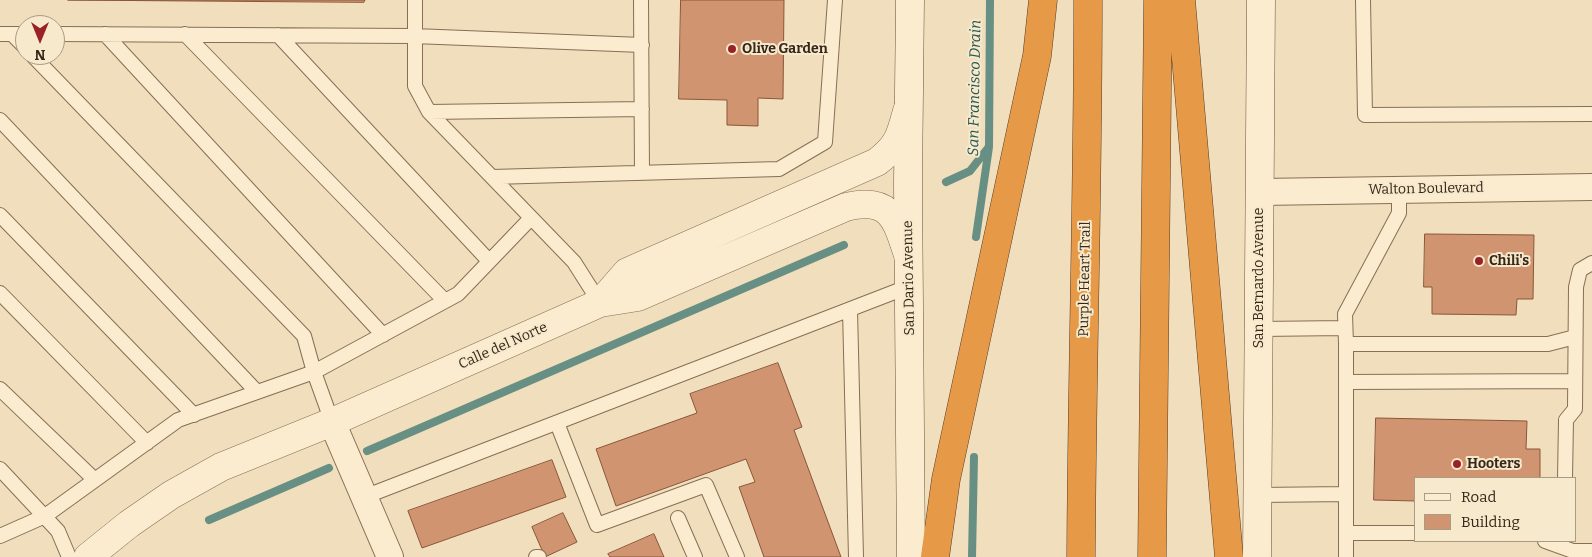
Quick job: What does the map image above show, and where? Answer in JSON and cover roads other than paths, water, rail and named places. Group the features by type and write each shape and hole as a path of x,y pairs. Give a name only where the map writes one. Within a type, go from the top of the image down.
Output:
{"highway":[{"path":"935,557 946,480 1036,56 1042,0"},
{"name":"Purple Heart Trail","path":"1080,557 1088,165 1088,0"},
{"path":"1152,557 1158,0"},
{"path":"1181,0 1229,557"}],"street":[{"name":"San Dario Avenue","path":"910,0 908,106 911,557"},
{"name":"San Bernardo Avenue","path":"1257,557 1261,0"},
{"path":"600,303 627,272 877,162 890,152 898,142 908,106"},
{"name":"Walton Boulevard","path":"1260,192 1592,188"},
{"name":"Calle del Norte","path":"88,557 129,524 171,495 212,471 332,422 600,303 638,297 846,207 859,204 880,208 890,213 897,222 909,259"},
{"path":"332,422 390,557"}],"lane":[{"path":"414,0 415,86 429,112 574,262 600,303"},
{"path":"642,0 642,173"},
{"path":"492,177 779,170 825,142 835,0"},
{"path":"1363,0 1365,115 1592,114"},
{"path":"65,34 414,36 642,45"},
{"path":"105,34 383,334"},
{"path":"185,34 445,301"},
{"path":"278,35 489,262"},
{"path":"42,65 304,336 314,372 332,422"},
{"path":"429,112 642,109"},
{"path":"0,120 257,392"},
{"path":"1346,557 1345,314 1400,213 1400,189"},
{"path":"0,215 194,415"},
{"path":"0,536 45,516 178,420 314,372 458,294 531,218"},
{"path":"1565,477 1566,420 1575,409 1576,287 1580,270 1592,263"},
{"path":"364,497 910,286"},
{"path":"0,293 147,442"},
{"path":"850,310 856,557"},
{"path":"1259,329 1345,328"},
{"path":"1346,344 1548,344 1575,337"},
{"path":"1346,382 1575,381"},
{"path":"0,389 95,480"},
{"path":"557,423 597,525 706,485 737,557"},
{"path":"0,469 58,531 69,557"},
{"path":"1258,496 1346,494"},
{"path":"678,518 695,557"},
{"path":"1346,533 1414,533"},
{"path":"1551,542 1564,544 1573,551 1592,551"}],"waterway":[{"name":"San Francisco Drain","path":"976,237 989,147 990,0"},
{"path":"946,182 970,171 988,148"},
{"path":"367,451 844,245"},
{"name":"San Francisco Drain","path":"972,557 974,457"},
{"path":"209,520 329,468"}],"place":[{"name":"Olive Garden","path":"732,49"},
{"name":"Chili's","path":"1479,261"},
{"name":"Hooters","path":"1457,464"}]}
